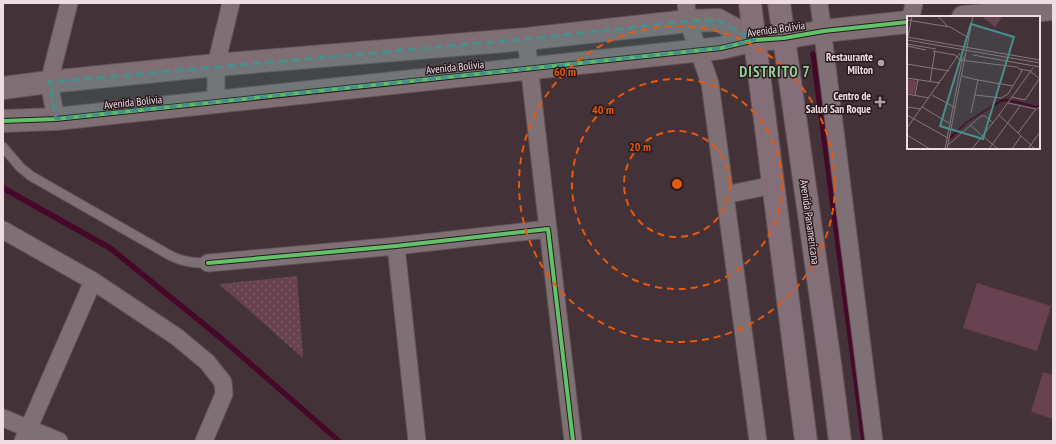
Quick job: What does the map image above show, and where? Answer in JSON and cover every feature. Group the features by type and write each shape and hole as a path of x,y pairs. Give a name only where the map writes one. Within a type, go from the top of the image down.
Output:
{"highway":[{"path":"750,3 806,441"},
{"name":"Avenida Panamericana","path":"779,3 840,441"}],"street":[{"path":"56,119 49,82 70,3"},
{"path":"216,102 216,66 231,3"},
{"path":"819,3 824,31 874,441"},
{"path":"911,16 914,3"},
{"path":"974,16 1053,9"},
{"path":"687,12 698,50 710,83 758,441"},
{"name":"Avenida Bolivia","path":"3,88 49,82 216,66 526,39 687,12 718,20 755,40"},
{"name":"Avenida Bolivia","path":"3,121 56,119 721,48 755,40 784,38 824,31 907,22"},
{"path":"526,39 573,441"},
{"path":"725,195 773,185"},
{"path":"208,263 396,246 548,229"},
{"path":"3,230 92,281 177,337 207,362 222,382 224,394 204,441"},
{"path":"396,246 417,441"},
{"path":"26,435 92,281"},
{"path":"3,418 26,435 59,441"}],"lane":[{"path":"3,147 20,167 31,176 171,256 182,261 208,263"}],"highlighted area":[{"path":"718,20 755,40 721,48 56,119 49,82 526,39 688,21"}],"shaded area":[{"path":"297,276 303,358 219,284"},
{"path":"977,283 1051,306 1037,351 963,328"},
{"path":"1043,372 1053,375 1053,419 1031,412"}],"waterway":[{"path":"813,54 864,441"},
{"path":"3,188 110,248 222,339 339,441"}],"cycle path":[{"path":"3,121 56,119 721,48 755,40 784,38 824,31 907,22"},
{"path":"208,263 396,246 548,229 573,441"}],"place":[{"name":"Restaurante Milton","path":"881,63"},
{"name":"Centro de Salud San Roque","path":"880,102"}],"district":[{"name":"DISTRITO 7","path":"775,71"}]}
